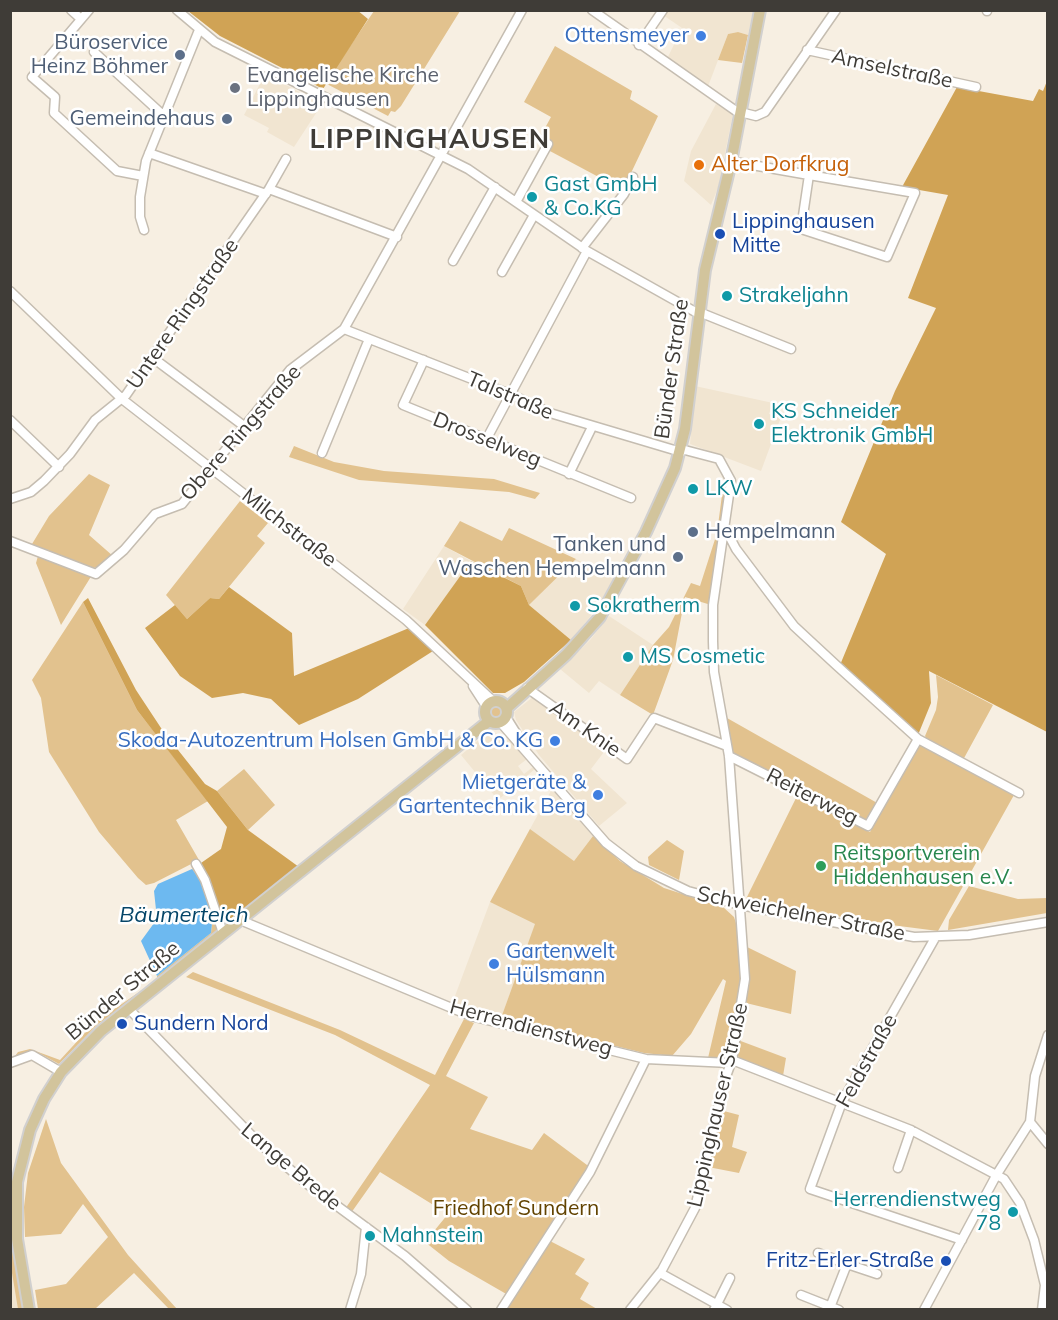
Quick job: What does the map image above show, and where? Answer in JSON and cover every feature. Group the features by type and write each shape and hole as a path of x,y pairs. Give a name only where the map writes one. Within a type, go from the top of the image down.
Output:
{"main road":[{"name":"Bünder Straße","path":"29,1310 17,1239 17,1182 32,1123 62,1072 88,1043 129,1009 527,688 566,655 600,617 662,501 681,450 705,270 731,162 760,10"}],"street":[{"path":"71,10 81,19"},
{"path":"89,10 32,77 55,97 54,113 117,171 143,176"},
{"path":"177,10 215,42 442,155 495,187 585,250 699,313 791,349"},
{"name":"Obere Ringstraße","path":"10,541 96,574 124,550 155,514 182,504 290,370 344,329 522,10"},
{"path":"592,10 639,45 740,113 756,116 765,112 836,10"},
{"path":"639,45 663,10"},
{"path":"144,230 140,218 143,176 149,153 199,30"},
{"name":"Amselstraße","path":"807,50 976,87"},
{"path":"94,52 164,116"},
{"path":"516,202 548,144"},
{"path":"149,153 267,191 397,237"},
{"name":"Untere Ringstraße","path":"10,499 31,492 59,467 95,420 123,399 267,191 286,159"},
{"path":"731,162 809,175 915,193 887,256 801,229 809,175"},
{"path":"486,440 585,250 624,194 633,177"},
{"path":"453,261 495,187"},
{"path":"502,272 534,215"},
{"name":"Milchstraße","path":"11,292 123,399 406,620 460,669 496,712"},
{"name":"Talstraße","path":"344,329 510,394 550,413 592,427 681,450"},
{"path":"322,453 369,339"},
{"path":"153,358 244,426"},
{"name":"Drosselweg","path":"424,360 403,405 631,498"},
{"path":"10,420 59,467"},
{"path":"569,474 592,427"},
{"name":"Lippinghauser Straße","path":"630,1310 660,1273 684,1233 695,1208 731,1061 745,979 729,756 714,672 713,641 713,605 732,489 724,465 715,456 681,450"},
{"path":"726,530 736,549 794,626 918,739 1019,793"},
{"path":"722,549 730,547 736,549"},
{"name":"Am Knie","path":"527,688 627,759 654,718 727,746"},
{"name":"Schweichelner Straße","path":"496,712 593,830 619,854 650,874 678,887 740,905 890,934 935,938 997,931 1047,922"},
{"name":"Reiterweg","path":"729,756 868,826 918,739"},
{"path":"196,864 205,880 224,933"},
{"name":"Herrendienstweg","path":"240,920 471,1016 646,1059 731,1061 911,1130 997,1174 1010,1187 1028,1220 1043,1272 1042,1310"},
{"name":"Feldstraße","path":"935,938 842,1102 810,1189 962,1240"},
{"name":"Lange Brede","path":"129,1009 259,1143 405,1256 467,1310"},
{"path":"924,1310 997,1174 1030,1122 1035,1076 1047,1035"},
{"path":"10,1063 32,1055 62,1072"},
{"path":"501,1310 586,1179 646,1059"},
{"path":"1030,1122 1047,1144"},
{"path":"898,1168 911,1130"},
{"path":"350,1310 361,1274 366,1227"},
{"path":"818,1253 877,1274"},
{"path":"830,1308 847,1264"},
{"path":"660,1273 715,1307 728,1310"},
{"path":"715,1307 730,1278"},
{"path":"801,1295 840,1310"}],"shaded area":[{"path":"357,10 368,19 323,89 220,36 188,11"},
{"path":"666,11 753,11 748,35 738,32 728,34 707,89 666,61 682,28 663,15"},
{"path":"265,74 322,104 294,147 267,132 269,128 244,115"},
{"path":"1047,81 1047,732 929,671 931,703 918,735 840,665 886,554 841,522 895,391 936,308 908,298 948,195 902,187 957,87 1033,101 1039,89 1043,91"},
{"path":"716,104 733,114 718,188 711,205 684,181 691,151"},
{"path":"695,386 773,403 769,414 781,417 761,471 690,444"},
{"path":"444,546 471,561 425,625 403,609"},
{"path":"576,559 614,579 595,611 571,640 529,605"},
{"path":"471,561 521,586 529,605 571,640 524,682 505,693 493,693 425,625"},
{"path":"229,587 292,633 294,676 409,628 433,651 358,699 299,725 271,699 243,693 212,698 180,676 145,628 175,605 187,619 210,598 219,599"},
{"path":"88,598 136,690 163,731 205,784 217,791 248,830 299,867 224,927 201,863 221,849 227,827 137,710 83,602"},
{"path":"609,616 653,645 620,695 599,681 589,693 560,669 590,640"},
{"path":"533,697 607,748 591,769 627,803 599,826 539,755 516,720 514,712"},
{"path":"493,732 511,741 527,759 518,766 524,774 533,767 535,769 498,800 461,755 486,734"},
{"path":"552,789 593,836 574,861 530,829"},
{"name":"Gartenwelt Hülsmann","path":"490,902 536,923 500,1021 452,1004"},
{"path":"10,1220 14,1247 25,1309 11,1309"}],"green space":[{"path":"374,11 460,11 401,106 395,112 391,111 388,116 325,83"},
{"path":"738,32 748,35 742,63 718,60 728,34"},
{"path":"555,46 632,91 630,99 658,116 623,190 548,150 550,145 539,139 551,117 524,102"},
{"path":"294,446 334,462 384,471 494,479 540,493 535,499 509,492 359,480 289,457"},
{"path":"725,472 729,491 711,605 685,597 673,660 653,715 620,695 653,645 669,627 691,583 700,586 717,533"},
{"path":"89,474 110,485 89,535 113,556 98,567 89,569 32,544 49,516"},
{"path":"240,501 268,523 257,536 265,543 219,599 210,598 187,619 166,595"},
{"path":"460,521 502,541 509,528 576,559 529,605 521,586 444,546"},
{"path":"38,556 92,575 61,625 36,563"},
{"path":"83,602 137,710 208,801 176,820 199,860 146,885 99,832 49,752 41,698 32,680"},
{"path":"936,675 993,705 963,760 927,740 925,736 936,710 938,697"},
{"path":"496,705 501,707 503,712 501,717 496,719 491,717 489,712 491,707"},
{"path":"727,718 879,804 865,820 731,752"},
{"path":"919,744 1014,795 938,931 868,922 746,899 798,794 870,832"},
{"path":"244,769 275,805 248,830 217,791"},
{"path":"530,829 574,861 593,836 620,861 664,888 723,907 734,917 736,923 739,924 742,978 726,1058 708,1058 726,981 723,979 691,1034 672,1056 644,1053 501,1018 535,924 490,902"},
{"path":"667,840 684,851 679,880 649,865 648,857"},
{"path":"196,867 212,902 218,932 157,979 157,976 211,933 213,914 203,883 192,869"},
{"path":"969,886 1018,899 1047,898 1047,913 948,930 949,920"},
{"path":"747,947 796,971 791,1014 746,1003 749,962"},
{"name":"Friedhof Sundern","path":"193,972 340,1030 435,1075 464,1019 474,1023 446,1076 488,1097 470,1129 532,1150 544,1133 587,1165 592,1164 508,1295 449,1261 425,1242 448,1214 380,1172 351,1213 345,1209 430,1085 335,1035 186,977"},
{"path":"145,988 147,991 98,1024 59,1064 39,1053 29,1052 15,1056 18,1052 30,1049 60,1060 94,1023"},
{"path":"738,1040 786,1058 783,1076 740,1060 736,1052"},
{"path":"720,1110 739,1115 732,1147 747,1152 739,1173 708,1167"},
{"path":"46,1119 61,1163 128,1255 177,1309 169,1309 134,1273 95,1309 38,1309 35,1290 66,1284 108,1237 83,1204 61,1234 25,1237 24,1207 28,1173"},
{"path":"10,1220 25,1309 18,1309 11,1267"},
{"path":"550,1241 585,1259 575,1274 589,1283 580,1299 597,1309 505,1310"}],"water":[{"name":"Bäumerteich","path":"192,869 203,883 213,914 211,933 157,976 141,941 157,919 154,891 158,884"}],"place":[{"name":"Ottensmeyer","path":"701,36"},
{"name":"Büroservice Heinz Böhmer","path":"180,55"},
{"name":"Evangelische Kirche Lippinghausen","path":"235,88"},
{"name":"Gemeindehaus","path":"227,119"},
{"name":"Alter Dorfkrug","path":"699,165"},
{"name":"Gast GmbH & Co.KG","path":"532,197"},
{"name":"Lippinghausen Mitte","path":"720,234"},
{"name":"Strakeljahn","path":"727,296"},
{"name":"KS Schneider Elektronik GmbH","path":"759,424"},
{"name":"LKW","path":"693,489"},
{"name":"Hempelmann","path":"693,532"},
{"name":"Tanken und Waschen Hempelmann","path":"678,557"},
{"name":"Sokratherm","path":"575,606"},
{"name":"MS Cosmetic","path":"628,657"},
{"name":"Skoda-Autozentrum Holsen GmbH & Co. KG","path":"555,741"},
{"name":"Mietgeräte & Gartentechnik Berg","path":"598,795"},
{"name":"Reitsportverein Hiddenhausen e.V.","path":"821,866"},
{"name":"Gartenwelt Hülsmann","path":"494,964"},
{"name":"Sundern Nord","path":"122,1024"},
{"name":"Herrendienstweg 78","path":"1013,1212"},
{"name":"Mahnstein","path":"370,1236"},
{"name":"Fritz-Erler-Straße","path":"946,1261"}],"district":[{"name":"LIPPINGHAUSEN","path":"430,140"}]}
